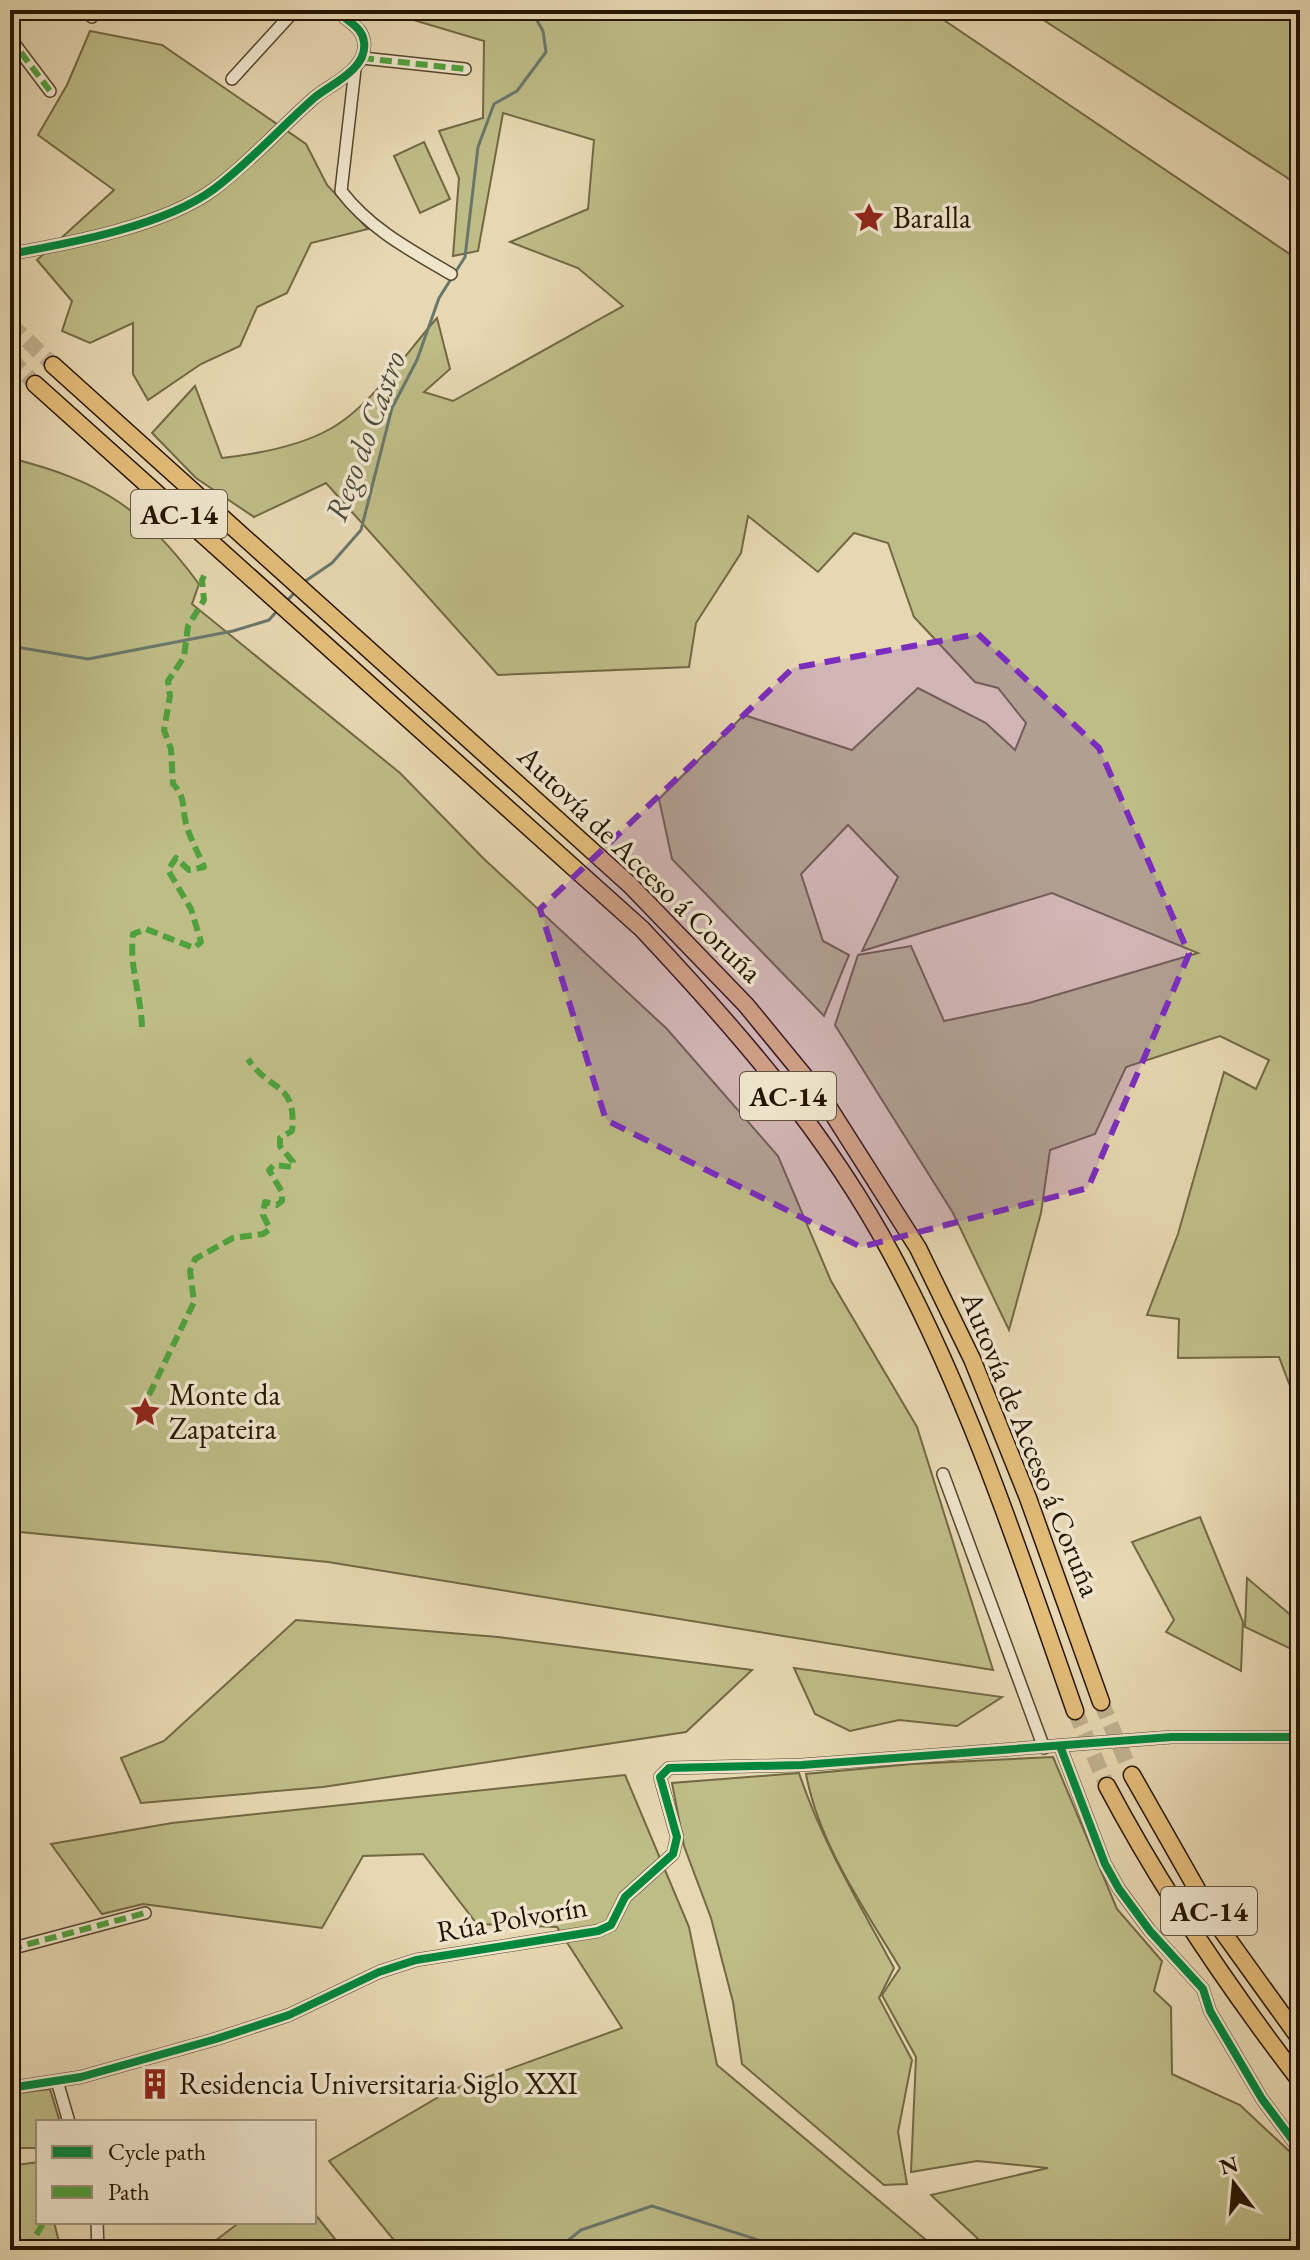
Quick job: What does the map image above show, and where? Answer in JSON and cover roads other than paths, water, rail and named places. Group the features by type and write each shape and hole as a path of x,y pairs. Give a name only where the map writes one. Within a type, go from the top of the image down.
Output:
{"highway":[{"name":"Autovía de Acceso á Coruña","path":"53,365 630,885 746,1005 824,1100 918,1248 972,1359 1028,1498 1101,1702"},
{"name":"Autovía de Acceso á Coruña","path":"35,384 642,929 719,1011 803,1114 892,1254 951,1376 1002,1504 1075,1711"},
{"name":"AC-14","path":"1132,1775 1215,1921 1300,2039"},
{"name":"AC-14","path":"1107,1786 1145,1857 1197,1941 1300,2081"}],"street":[{"path":"232,79 295,10"},
{"path":"315,10 338,12 358,27 364,42 362,58 355,69 341,191 355,210 385,236 451,274"},
{"path":"10,38 50,91"},
{"path":"362,58 465,69"},
{"path":"10,254 135,224 188,205 213,190 332,83 355,69"},
{"path":"943,1474 1053,1747 1105,1864 1150,1931 1203,1989 1210,2011 1262,2099 1300,2150"},
{"path":"1053,1747 1172,1737 1300,1737"},
{"name":"Rúa Polvorín","path":"10,2088 125,2066 271,2022 379,1972 416,1960 584,1935 611,1925 625,1897 673,1854 677,1837 660,1777 669,1768 802,1765 1053,1747"},
{"path":"10,1949 145,1913"},
{"path":"57,2081 68,2120"},
{"path":"97,2224 98,2250"}],"waterway":[{"name":"Rego do Castro","path":"304,582 332,563 361,530 392,408 417,360 439,298 465,257 478,147 494,104 517,91 546,52 543,31 531,10"},
{"name":"Rego do Castro","path":"285,603 296,591"},
{"name":"Rego do Castro","path":"10,646 88,659 233,631 269,620 277,611"},
{"path":"556,2250 581,2230 652,2206 790,2250"}],"tunnel":[{"path":"10,324 53,365"},
{"path":"10,358 35,384"},
{"path":"1101,1702 1132,1775"},
{"path":"1075,1711 1107,1786"}],"place":[{"name":"Baralla","path":"869,218"},
{"name":"Monte da Zapateira","path":"145,1412"},
{"name":"Residencia Universitaria Siglo XXI","path":"155,2084"}]}
